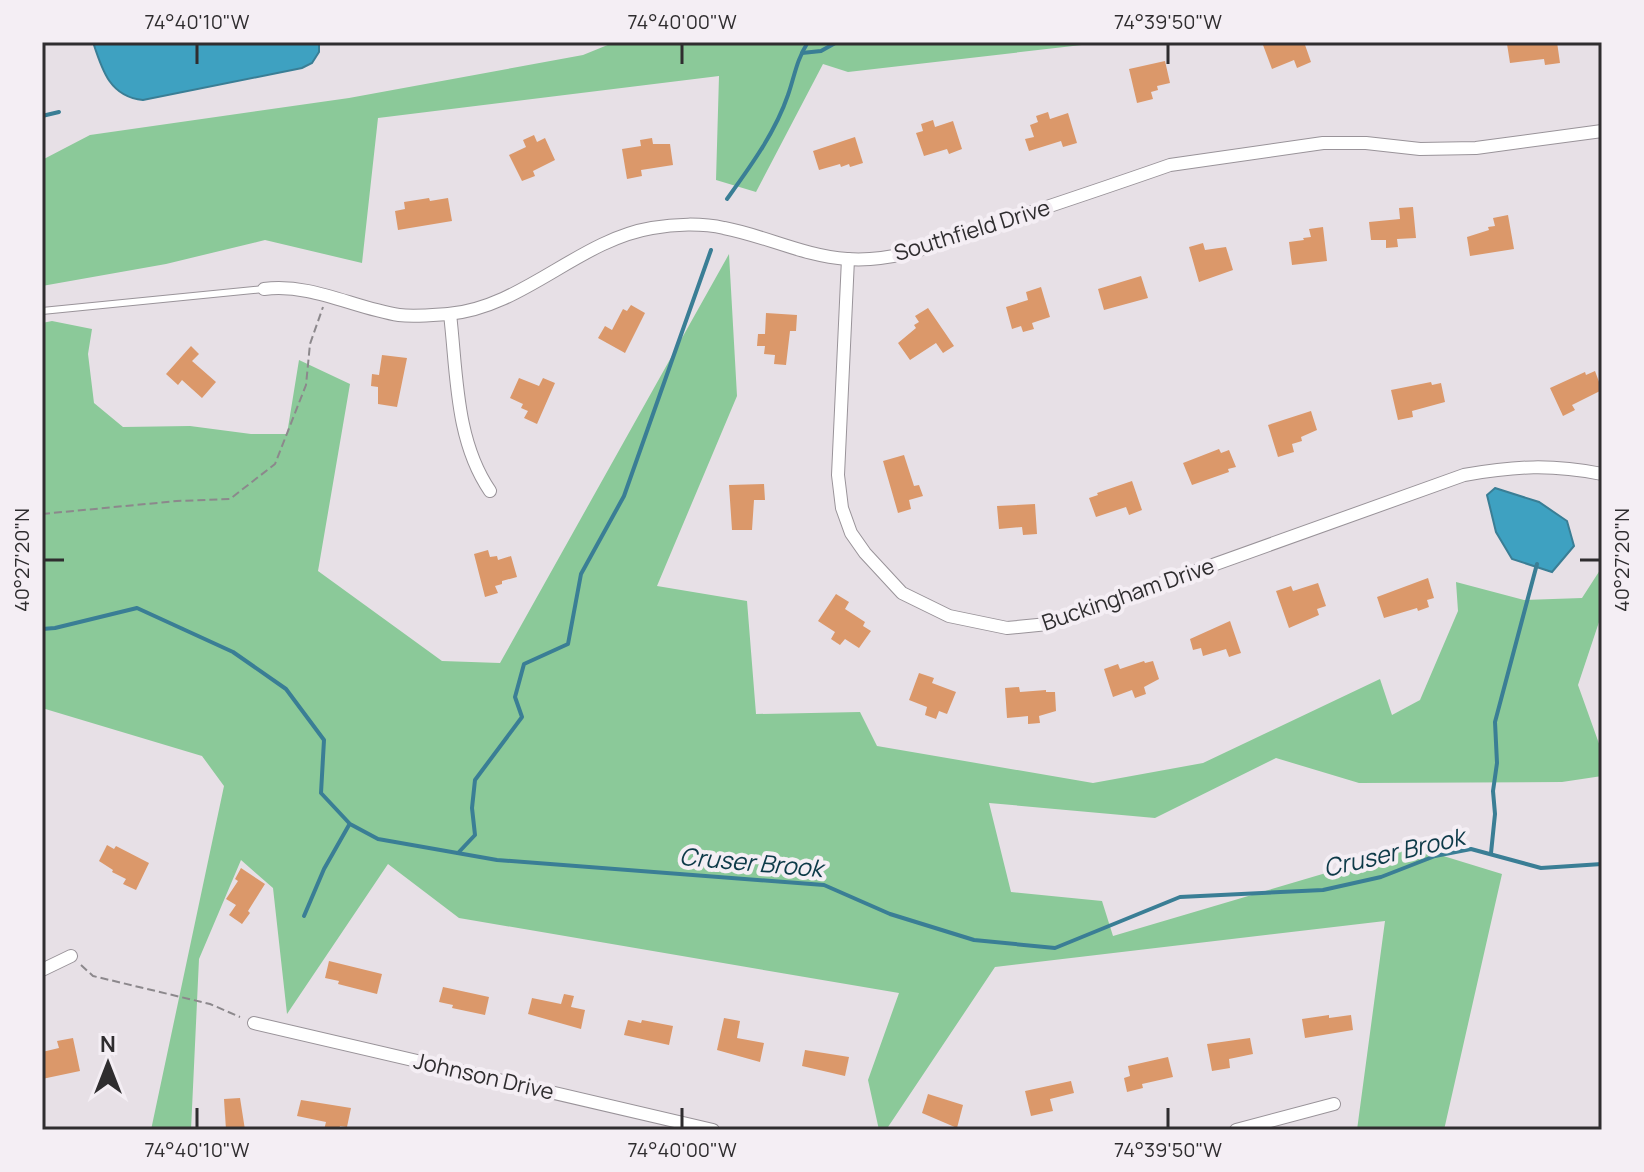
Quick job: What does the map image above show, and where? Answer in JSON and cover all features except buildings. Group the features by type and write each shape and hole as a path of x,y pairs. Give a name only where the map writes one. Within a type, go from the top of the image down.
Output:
{"street":[{"name":"Southfield Drive","path":"264,289 283,287 312,291 400,315 450,314 473,309 518,291 610,239 671,225 723,227 791,249 848,259 897,256 1170,165 1195,160 1323,143 1366,143 1420,149 1476,148 1602,131"},
{"name":"Buckingham Drive","path":"848,259 838,475 842,508 851,533 865,553 902,593 949,616 1007,628 1048,624 1464,475 1515,466 1575,469 1602,474"},
{"path":"450,314 464,434 472,460 490,491"},
{"path":"42,970 71,956"},
{"name":"Johnson Drive","path":"254,1023 681,1127 713,1130"},
{"path":"1236,1130 1334,1104"}],"lane":[{"path":"42,311 264,289"}],"path":[{"path":"42,514 230,499 275,464 306,385 310,344 323,306"},
{"path":"71,956 93,976 210,1004 254,1023"}],"green space":[{"path":"615,42 1108,42 848,72 823,64 756,192 716,180 719,76 378,118 362,263 265,240 166,264 42,286 42,160 90,135 349,98 583,55"},
{"path":"729,254 737,396 657,586 747,601 756,714 860,712 877,746 1093,783 1203,763 1380,679 1392,715 1420,700 1458,611 1456,582 1524,600 1582,598 1602,567 1602,613 1578,685 1602,752 1602,776 1562,782 1359,783 1276,758 1155,818 989,803 1011,892 1102,901 1113,936 1414,847 1502,874 1444,1130 1357,1130 1385,921 995,967 886,1130 879,1130 868,1080 899,993 459,918 388,864 287,1014 273,888 241,860 199,959 191,1130 151,1130 224,786 202,756 42,708 42,323 52,321 92,329 88,354 94,403 123,427 190,426 251,434 287,434 299,360 350,384 318,571 442,661 500,663"}],"water":[{"path":"93,42 319,42 319,52 312,63 302,68 143,100 132,98 115,88 104,72"},
{"path":"1495,488 1539,502 1567,521 1574,546 1552,572 1512,559 1496,532 1487,495"}],"waterway":[{"path":"727,199 776,123 808,42"},
{"path":"802,53 821,51 837,42"},
{"path":"42,116 59,112"},
{"path":"458,853 475,835 472,808 475,780 522,717 515,697 524,664 568,644 581,574 624,496 711,250"},
{"path":"1491,853 1497,763 1495,722 1537,564"},
{"name":"Cruser Brook","path":"42,629 137,608 233,652 286,689 324,740 321,793 350,824 378,839 497,860 824,885 890,914 974,940 1055,948 1180,897 1323,890 1381,877 1435,856 1471,849 1541,868 1602,864"},
{"path":"304,916 324,869 349,825"}]}
